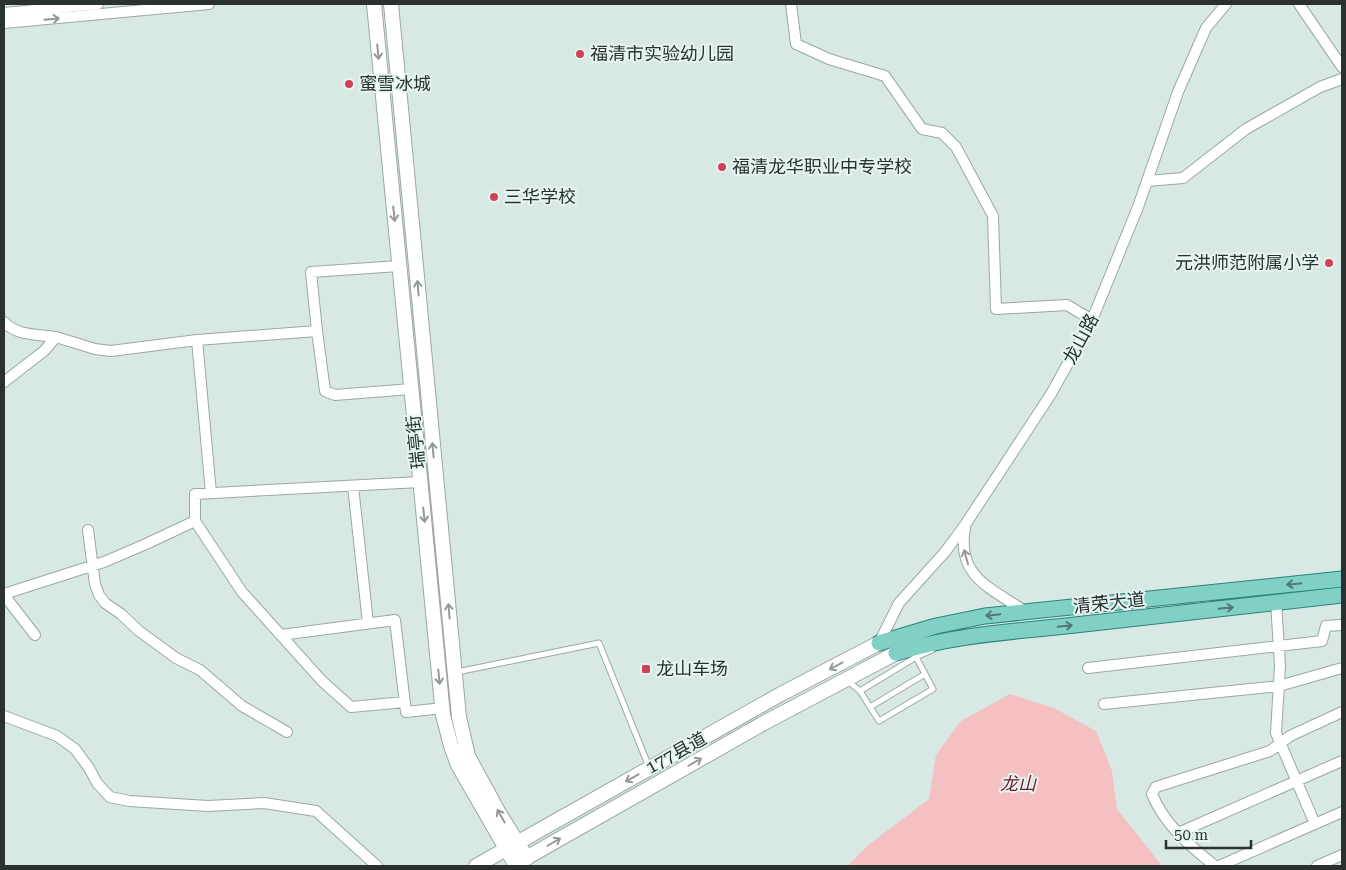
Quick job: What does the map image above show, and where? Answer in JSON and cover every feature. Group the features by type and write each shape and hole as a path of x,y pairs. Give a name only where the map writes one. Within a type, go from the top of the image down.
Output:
{"main road":[{"name":"瑞亭街","path":"374,4 443,708 450,746 458,765 511,845"},
{"name":"瑞亭街","path":"391,4 459,717 468,756 518,863"},
{"name":"清荣大道","path":"879,644 936,626 986,616 1342,579"},
{"name":"清荣大道","path":"896,653 947,639 985,634 1342,595"},
{"name":"177县道","path":"476,866 781,694 879,644"},
{"name":"177县道","path":"518,863 762,724 896,653"}],"street":[{"path":"4,13 98,4"},
{"path":"4,23 209,4"},
{"path":"791,4 796,44 829,59 885,76 922,129 942,133 956,147 993,216 996,309 1067,305 1092,320"},
{"name":"龙山路","path":"879,644 899,603 945,552 965,525 1051,394 1092,320 1147,181 1178,92 1206,28 1226,4"},
{"path":"1299,4 1342,67"},
{"path":"1331,51 1342,46"},
{"path":"1147,181 1183,178 1246,129 1320,87 1342,80"},
{"path":"399,266 311,272 325,391 335,395 411,389"},
{"path":"5,326 19,332 56,337 95,349 111,351 196,340 317,331"},
{"path":"4,382 44,351 56,337"},
{"path":"196,340 211,493"},
{"path":"405,702 351,706 322,681 242,592 195,521 195,494 420,482"},
{"path":"353,486 368,623"},
{"path":"35,635 4,594 91,566 146,544 195,521"},
{"path":"965,525 964,555 970,570 979,580 1026,612"},
{"path":"88,530 91,566 98,595 105,603 121,614 138,631 176,658 200,670 242,706 287,732"},
{"path":"1276,602 1279,646 1276,733 1315,824"},
{"path":"281,635 395,620 406,712 443,708"},
{"path":"1088,668 1322,641 1326,626 1342,625"},
{"path":"1104,704 1279,686 1342,668"},
{"path":"1214,866 1178,833 1157,806 1152,794 1156,787 1270,751 1290,736 1342,712"},
{"path":"4,716 57,736 75,749 89,768 96,783 110,796 129,801 208,806 264,803 316,811 377,866"},
{"path":"1178,833 1342,761"},
{"path":"1219,866 1342,812"},
{"path":"1318,866 1342,855"}],"lane":[{"path":"860,691 916,657 931,651 947,639"},
{"path":"454,673 599,643 649,768"},
{"path":"845,679 860,691 879,721 933,689 916,657"},
{"path":"870,707 925,674"}],"green space":[{"name":"龙山","path":"1010,694 1054,708 1096,731 1112,771 1117,809 1162,866 848,866 867,846 929,799 936,755 961,721"}],"place":[{"name":"福清市实验幼儿园","path":"580,54"},
{"name":"蜜雪冰城","path":"349,84"},
{"name":"福清龙华职业中专学校","path":"722,167"},
{"name":"三华学校","path":"494,197"},
{"name":"元洪师范附属小学","path":"1329,263"},
{"name":"龙山车场","path":"646,669"}]}
